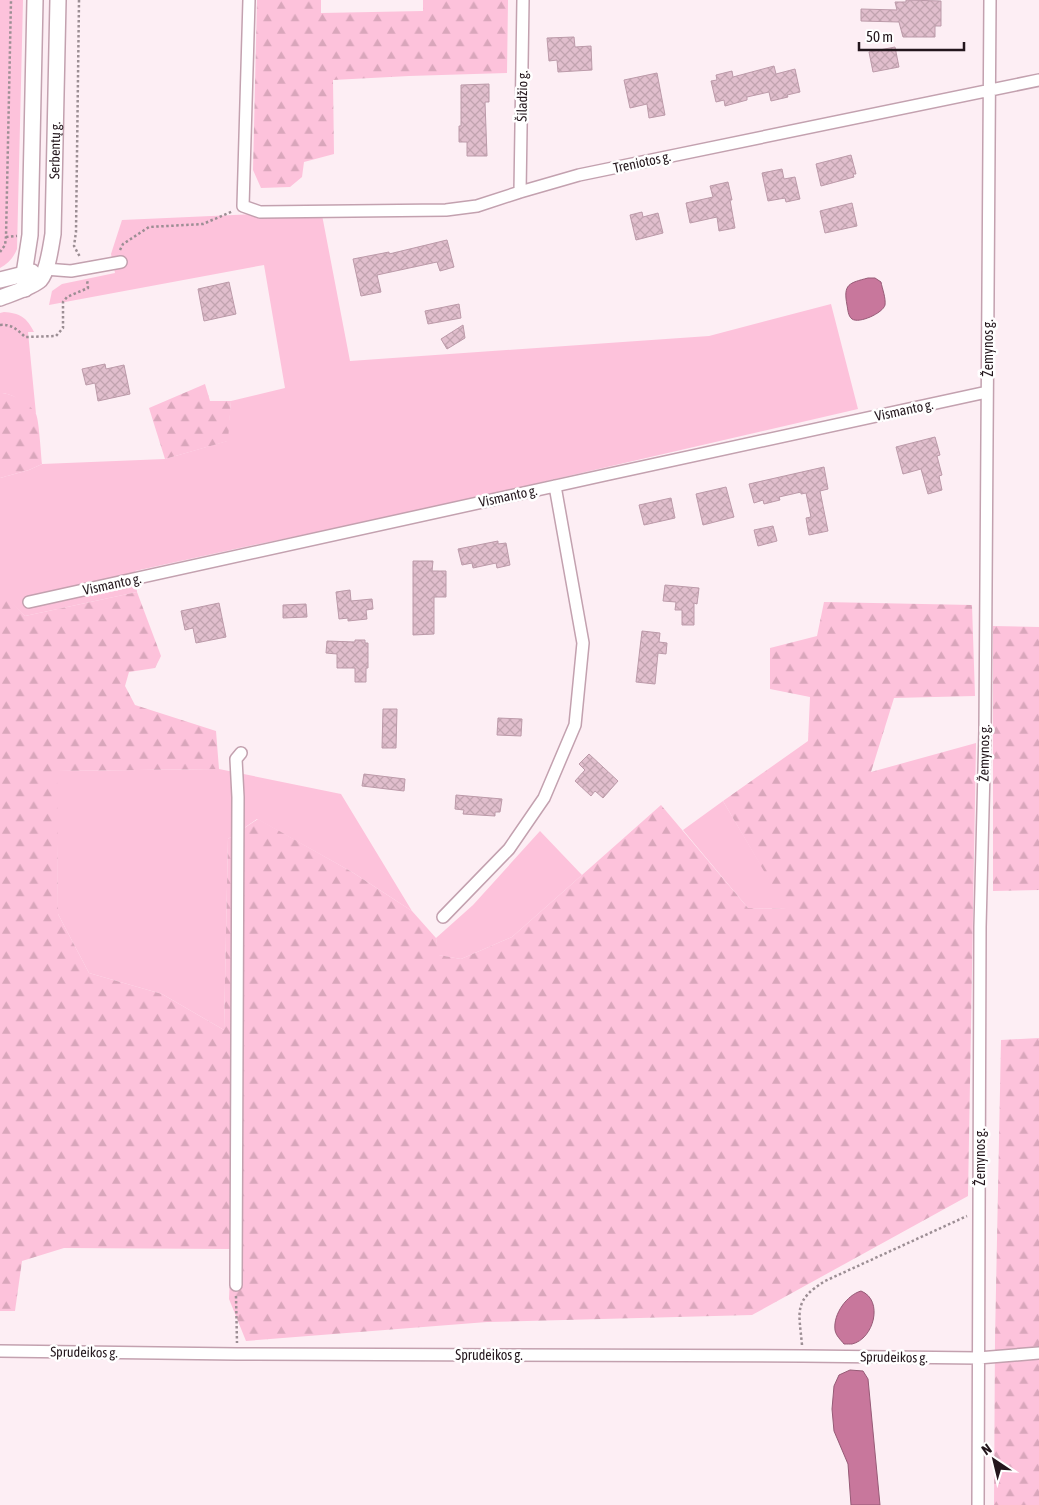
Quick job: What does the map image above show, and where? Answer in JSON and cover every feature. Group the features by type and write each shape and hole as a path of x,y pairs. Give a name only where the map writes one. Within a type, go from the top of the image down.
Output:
{"main road":[{"name":"Serbentų g.","path":"24,281 30,235 35,0"},
{"name":"Serbentų g.","path":"45,269 54,234 58,0"},
{"path":"0,298 45,269"},
{"path":"0,280 24,281"}],"street":[{"path":"243,206 249,0"},
{"name":"Šiladžio g.","path":"520,192 523,0"},
{"name":"Žemynos g.","path":"978,1505 980,928 985,731 990,0"},
{"name":"Treniotos g.","path":"243,206 260,212 446,210 477,206 579,176 1039,80"},
{"path":"45,269 71,271 121,262"},
{"name":"Vismanto g.","path":"29,602 987,392"},
{"path":"443,917 509,849 544,798 574,725 583,643 555,486"},
{"path":"236,1285 238,827 236,760 241,753"},
{"name":"Sprudeikos g.","path":"0,1351 978,1358 1039,1353"}],"path":[{"path":"0,252 5,245 6,237 11,0"},
{"path":"121,262 120,250 123,244 149,227 203,224 243,206"},
{"path":"803,1356 799,1312 803,1300 812,1289 825,1281 980,1210"},
{"path":"236,1285 237,1354"}],"green space":[{"path":"0,0 23,0 17,249 10,260 0,268"},
{"path":"257,0 321,0 321,13 423,11 423,0 508,0 507,73 333,80 334,154 304,162 302,177 290,187 261,188 253,170"},
{"path":"257,214 322,215 350,361 709,336 831,304 858,409 468,501 135,571 137,592 25,616 10,601 0,600 0,478 29,470 42,464 165,459 227,441 231,401 285,388 264,265 49,305 52,291 62,284 115,273 111,254 122,220"},
{"path":"0,313 14,313 25,319 34,332 28,332 36,414 15,397 0,393"},
{"path":"205,384 210,401 231,401 228,441 165,459 149,408"},
{"path":"0,393 20,399 30,406 36,414 42,464 29,470 0,478"},
{"path":"137,592 161,656 155,668 129,672 125,686 135,705 216,731 219,769 57,771 58,914 89,973 162,994 224,1030 228,839 258,819 352,872 412,911 436,938 439,955 461,959 512,937 661,805 748,908 786,909 723,801 808,741 810,697 770,689 770,648 817,636 824,602 972,605 975,696 894,698 871,772 976,743 968,1196 752,1315 487,1322 246,1341 229,1299 231,1249 64,1248 22,1261 15,1311 0,1311 0,600 10,600 25,616"},
{"path":"993,626 1039,627 1039,890 993,891"},
{"path":"219,769 341,794 412,911 352,872 257,819 228,839 224,1030 162,994 89,973 58,914 56,771"},
{"path":"723,801 787,909 748,908 683,830"},
{"path":"540,831 582,875 512,937 461,959 438,955 436,938 473,905"},
{"path":"1039,1038 1039,1505 994,1505 1001,1040"}],"shaded area":[{"path":"875,278 881,282 885,305 876,314 865,319 852,319 848,313 847,289 852,283"},
{"path":"861,1291 872,1302 874,1310 871,1327 860,1341 844,1344 837,1336 835,1330 836,1318 846,1301"},
{"path":"850,1370 863,1371 868,1379 880,1505 851,1505 848,1464 834,1431 832,1409 834,1386 839,1375"}],"building":[{"path":"906,0 941,1 941,26 935,26 935,37 903,37 899,22 861,21 861,9 897,10 895,2 906,2"},
{"path":"574,37 575,47 591,46 592,70 558,72 557,60 549,61 547,38"},
{"path":"895,47 899,67 873,72 869,52"},
{"path":"774,66 776,74 795,69 800,92 771,101 769,92 747,97 747,100 725,106 724,100 716,102 711,81 717,80 716,75 732,71 733,77"},
{"path":"657,73 665,115 649,118 647,104 630,108 624,80"},
{"path":"489,84 489,102 485,102 487,156 467,156 467,142 459,142 461,85"},
{"path":"851,155 856,174 853,174 854,177 821,186 816,164"},
{"path":"782,169 784,179 795,177 800,199 786,202 785,198 768,201 762,173"},
{"path":"728,182 735,228 719,231 717,217 690,223 686,203 713,197 710,186"},
{"path":"852,203 857,226 825,233 820,211"},
{"path":"642,212 643,217 658,213 663,233 636,240 630,215"},
{"path":"447,240 454,267 440,271 437,262 377,275 381,292 361,296 353,259 389,252 389,254"},
{"path":"229,282 236,314 204,321 198,289"},
{"path":"459,304 461,318 428,324 425,311"},
{"path":"463,325 465,338 447,349 441,339"},
{"path":"105,364 106,369 124,365 130,394 98,401 95,383 86,385 82,369"},
{"path":"935,437 940,455 937,456 942,475 939,476 942,490 928,494 921,469 903,474 896,447"},
{"path":"824,467 828,489 820,491 828,531 809,535 806,518 811,517 806,493 801,494 801,492 779,497 780,500 764,504 763,500 754,503 749,484"},
{"path":"726,487 734,517 703,525 696,494"},
{"path":"671,498 675,518 644,525 639,505"},
{"path":"773,526 777,541 758,546 754,530"},
{"path":"498,541 498,544 506,543 510,565 497,568 496,563 473,568 472,563 462,565 458,549"},
{"path":"413,561 433,561 432,571 446,571 446,597 434,597 434,634 413,635"},
{"path":"665,585 699,588 697,604 694,603 694,625 682,625 682,610 675,610 676,602 663,601"},
{"path":"350,590 351,601 372,599 373,609 366,610 367,619 348,621 348,618 339,619 336,592"},
{"path":"219,603 226,637 196,643 193,628 185,630 181,611"},
{"path":"306,604 307,617 283,618 283,605"},
{"path":"642,631 660,633 659,642 667,643 666,654 658,653 655,684 636,682"},
{"path":"355,640 365,640 365,643 368,643 366,682 355,682 355,668 337,668 337,654 326,653 327,641 355,642"},
{"path":"383,709 397,709 396,748 382,748"},
{"path":"498,718 522,719 521,736 497,735"},
{"path":"589,754 618,781 603,798 595,791 591,796 575,781 585,770 579,764"},
{"path":"364,774 405,779 404,791 362,786"},
{"path":"456,795 502,799 500,812 495,812 495,816 463,814 464,810 455,809"}]}
